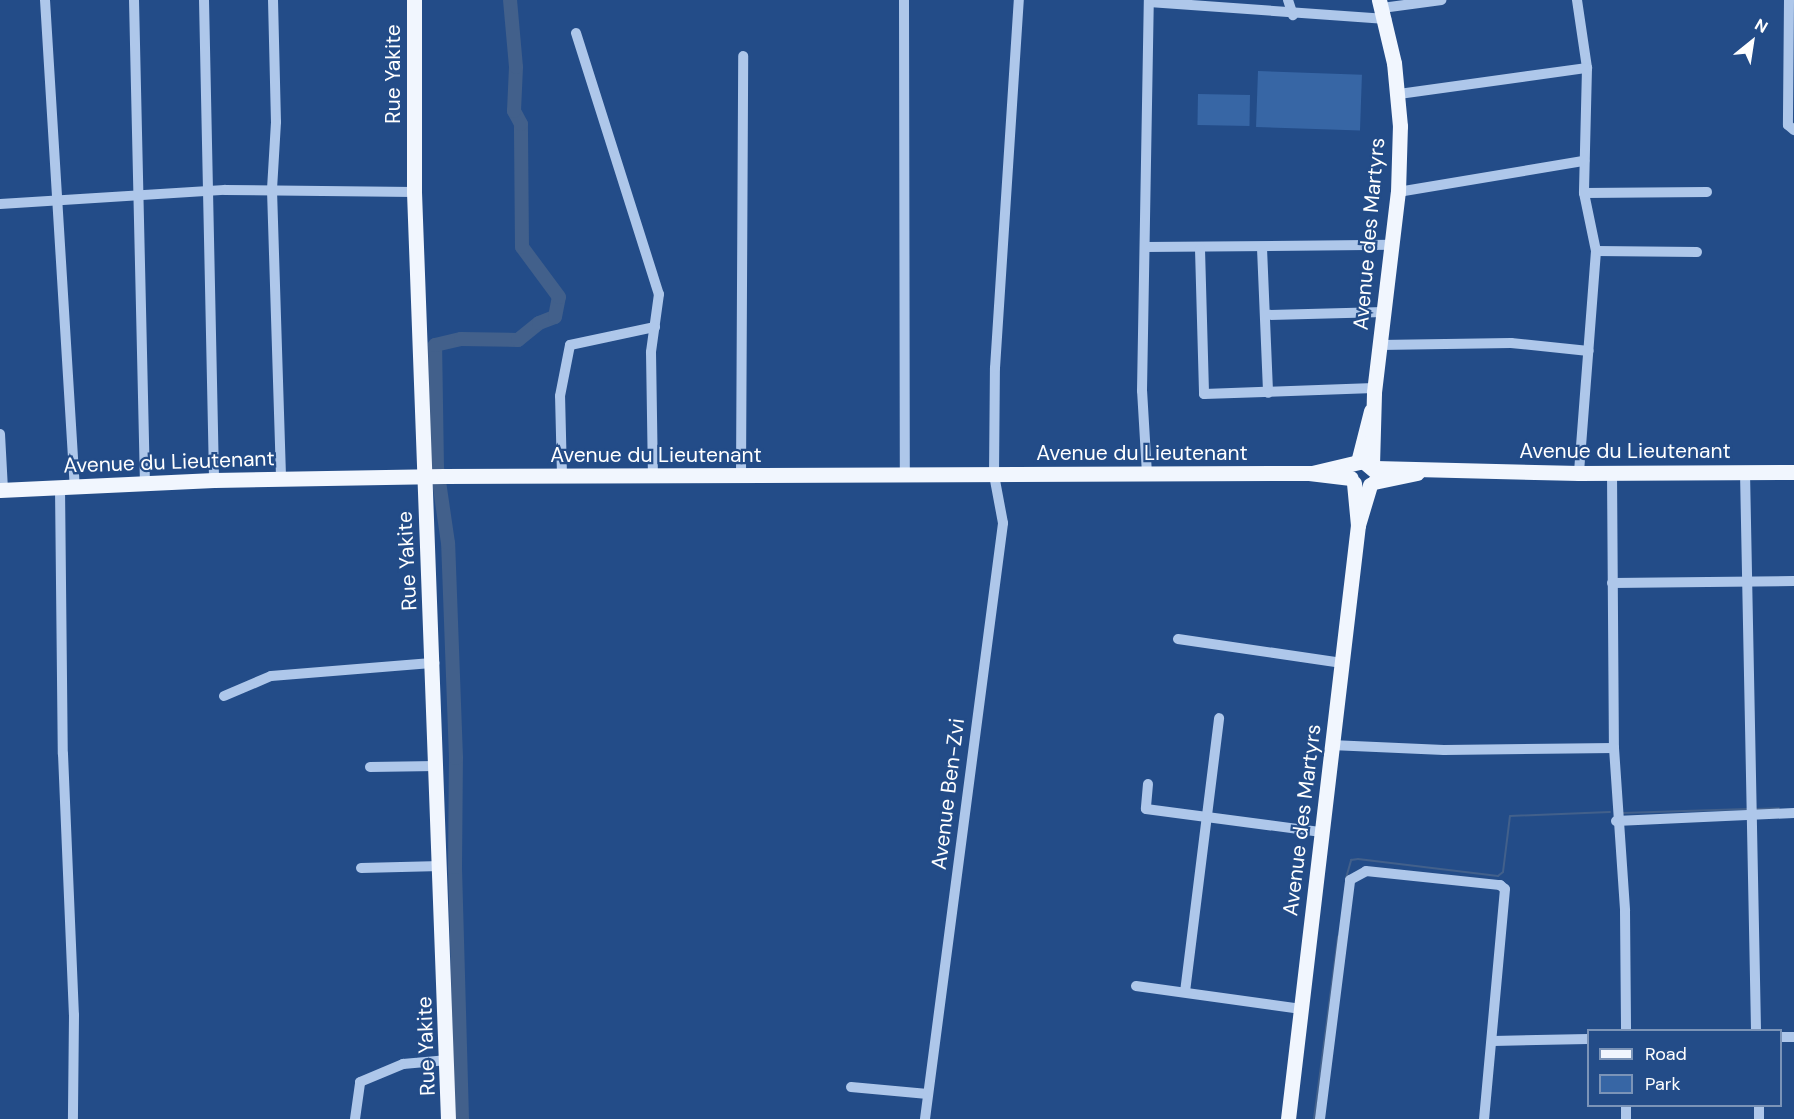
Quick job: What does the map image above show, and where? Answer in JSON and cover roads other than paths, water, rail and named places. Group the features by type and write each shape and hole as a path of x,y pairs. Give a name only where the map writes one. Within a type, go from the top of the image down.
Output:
{"main road":[{"name":"Rue Yakite","path":"414,0 414,192 432,476 436,766 448,1060 448,1119"},
{"name":"Avenue des Martyrs","path":"1288,1119 1398,192 1399,94 1382,9"},
{"name":"Avenue du Lieutenant","path":"2,490 214,480 432,476 741,477 1312,473 1334,465 1363,474 1400,467 1420,472 1794,472"}],"street":[{"path":"45,0 68,486 63,754 74,1015 73,1119"},
{"path":"134,0 146,483"},
{"path":"204,0 214,480"},
{"path":"273,0 276,122 272,190 281,480"},
{"path":"904,0 905,476"},
{"name":"Avenue Ben-Zvi","path":"925,1119 1003,524 994,475 995,368 1019,0"},
{"path":"1288,0 1293,15"},
{"path":"1147,474 1142,391 1149,1 1293,15 1382,9 1441,0"},
{"path":"1577,0 1587,68 1584,193 1596,251 1579,473"},
{"path":"1789,0 1788,125 1794,130"},
{"path":"576,33 660,294 651,352 653,477"},
{"path":"741,477 743,57"},
{"path":"1399,94 1587,68"},
{"path":"1398,192 1584,161"},
{"path":"0,204 272,190 414,192"},
{"path":"1584,193 1707,192"},
{"path":"1145,247 1200,249 1392,245"},
{"path":"1262,248 1268,393"},
{"path":"1200,249 1201,389 1210,396 1268,393 1374,395"},
{"path":"1596,251 1696,252"},
{"path":"1265,315 1384,312"},
{"path":"562,476 560,396 570,345 656,327"},
{"path":"1380,345 1510,344 1589,351"},
{"path":"0,434 2,490"},
{"path":"1612,472 1614,748 1617,821 1625,911 1626,1029"},
{"path":"1745,472 1745,582 1756,1029"},
{"path":"1612,583 1794,581"},
{"path":"1178,639 1342,663"},
{"path":"224,696 271,676 434,663"},
{"path":"1185,992 1204,817 1219,718"},
{"path":"1331,746 1444,750 1614,748"},
{"path":"370,767 436,766"},
{"path":"1148,784 1146,809 1321,832"},
{"path":"1617,821 1794,813"},
{"path":"361,868 441,866"},
{"path":"1320,1119 1350,880 1355,875 1366,872 1416,875 1500,885 1505,889 1493,1041 1484,1119"},
{"path":"1136,986 1301,1009"},
{"path":"1493,1041 1587,1039"},
{"path":"355,1119 360,1082 403,1064 448,1060"},
{"path":"851,1087 928,1094"}],"waterway":[{"path":"462,1119 455,867 456,758 448,543 437,468 435,345 461,339 518,340 539,323 555,317 559,297 522,247 521,124 514,111 516,67 510,0"},
{"path":"1755,809 1779,808"},
{"path":"1622,813 1747,809"},
{"path":"1346,878 1351,860 1358,859 1498,876 1503,872 1510,816 1610,812"},
{"path":"1314,1119 1338,937"}]}
